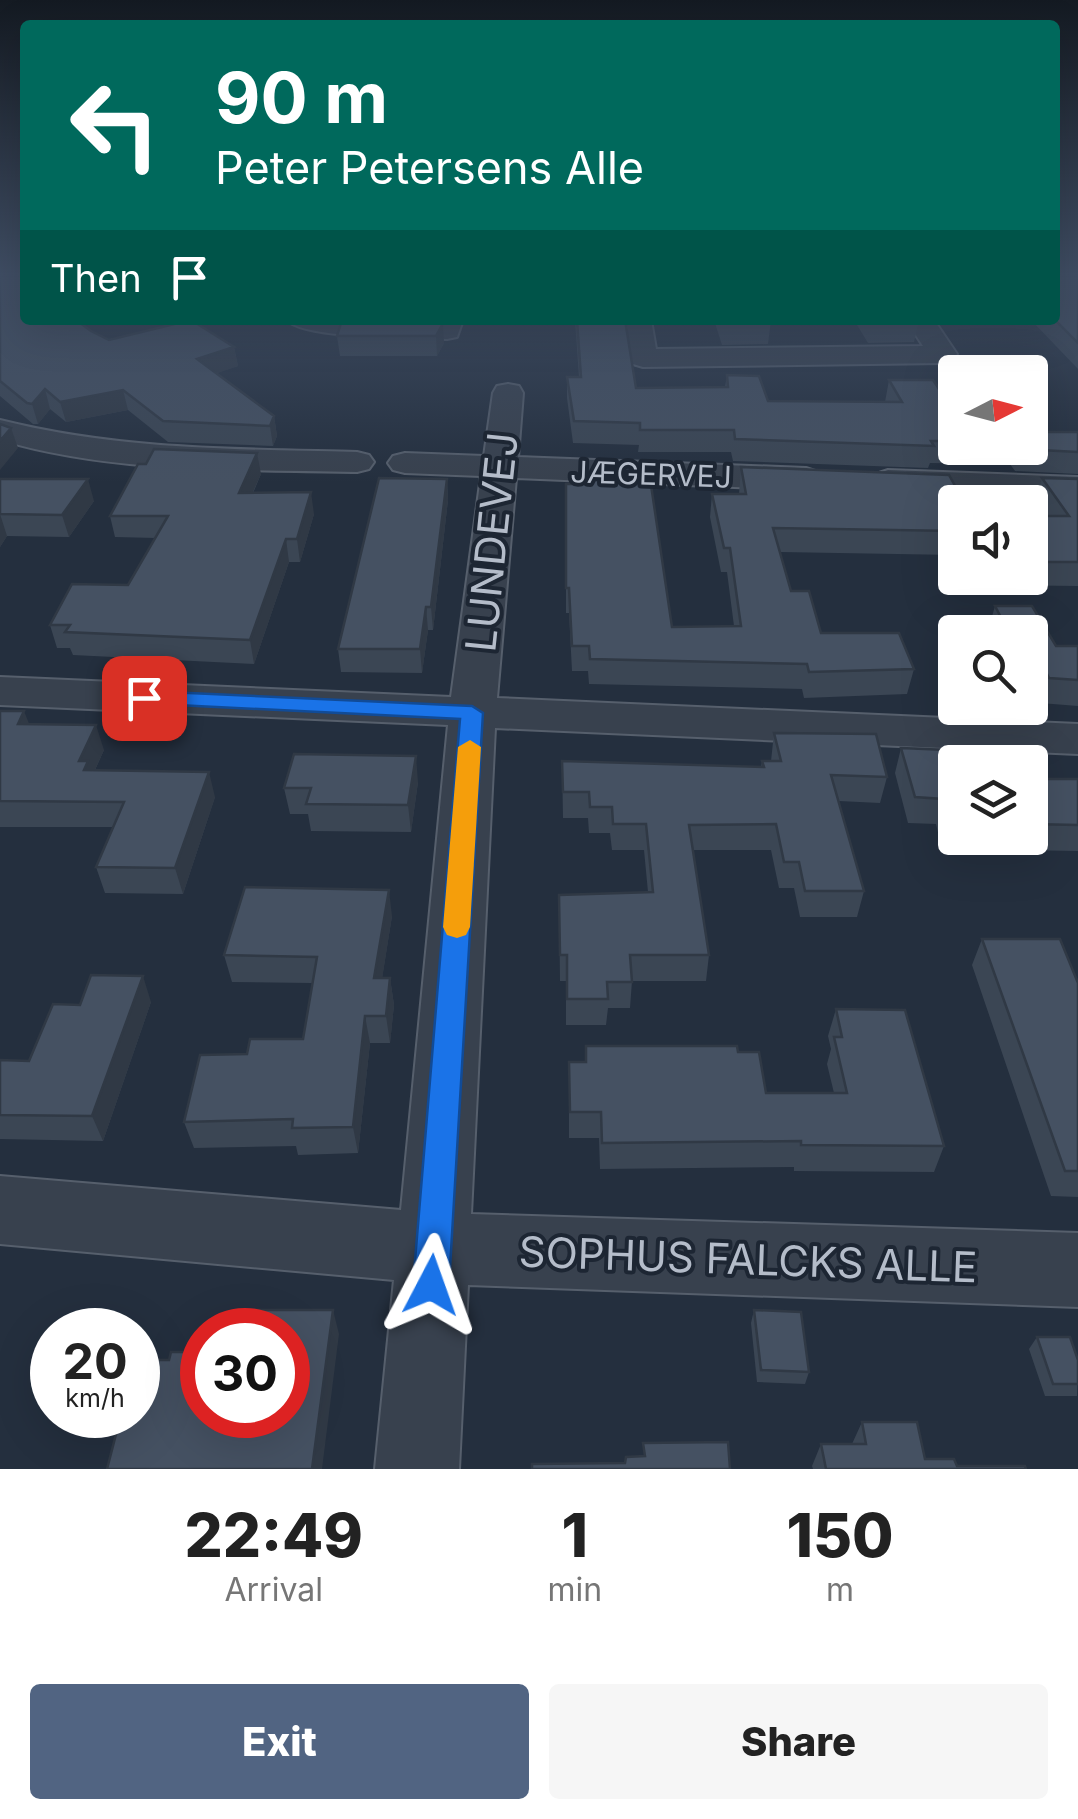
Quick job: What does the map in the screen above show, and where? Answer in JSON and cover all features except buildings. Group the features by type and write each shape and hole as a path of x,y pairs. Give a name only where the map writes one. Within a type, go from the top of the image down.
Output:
{"street":[{"path":"641,345 643,358 942,354 936,345"},
{"path":"790,345 794,356"},
{"name":"LUNDEVEJ","path":"418,1469 472,713 496,468 508,393"},
{"path":"0,430 30,440 128,454 357,462"},
{"name":"JÆGERVEJ","path":"405,464 1078,488"},
{"path":"0,691 1078,739"},
{"name":"SOPHUS FALCKS ALLE","path":"0,1210 434,1248 1078,1270"}],"slow traffic":[{"path":"457,927 470,747"}],"route":[{"path":"144,698 472,713 431,1285"}]}
